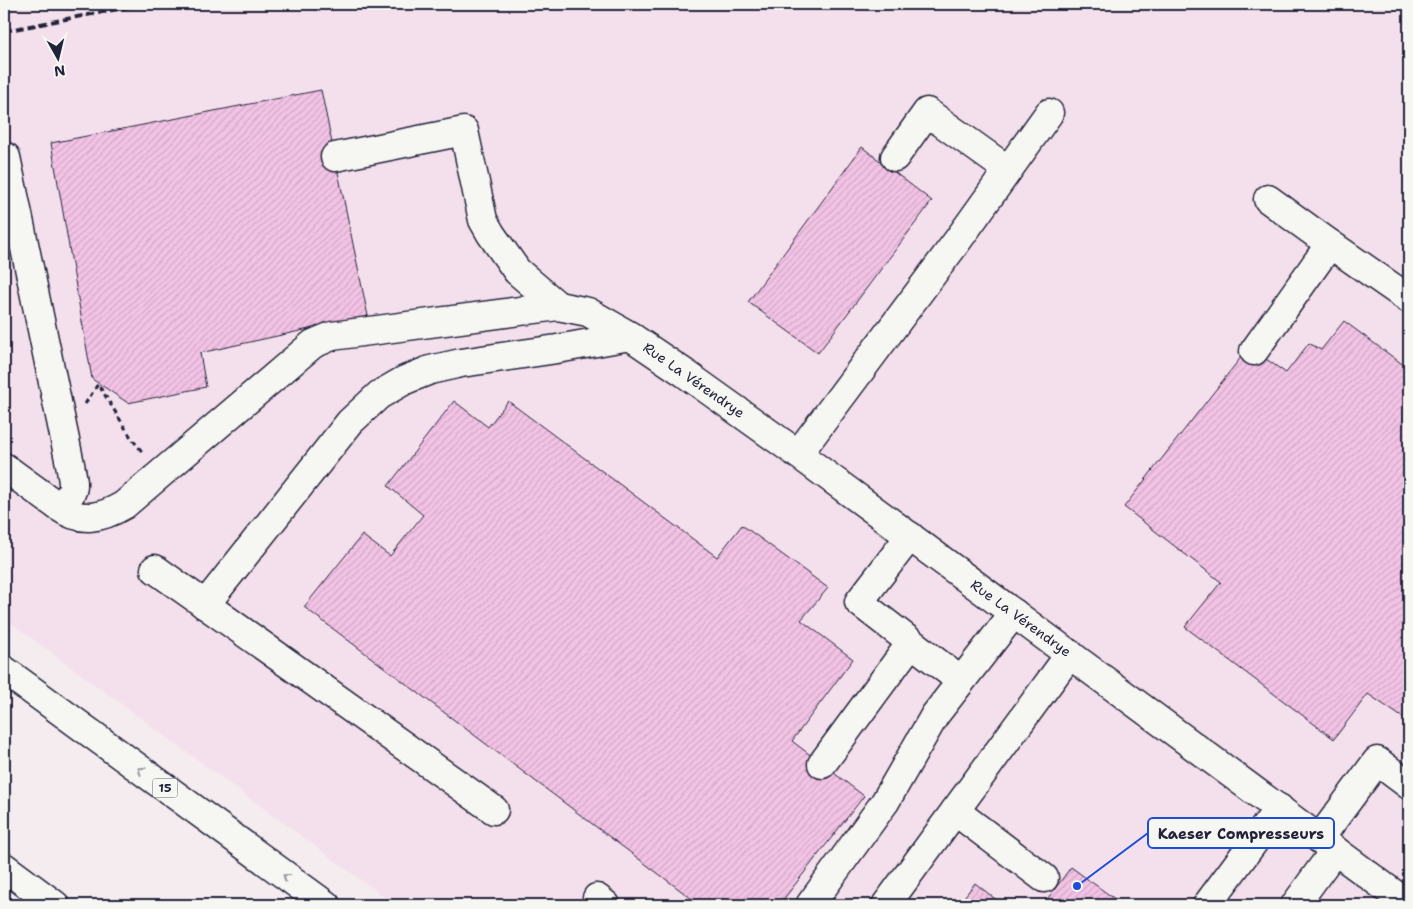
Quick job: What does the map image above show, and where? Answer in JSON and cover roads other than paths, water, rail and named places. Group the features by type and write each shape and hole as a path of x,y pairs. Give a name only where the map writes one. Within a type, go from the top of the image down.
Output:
{"main road":[{"path":"894,157 927,112 1008,170"},
{"path":"798,454 958,240 1049,113"},
{"path":"335,157 464,130 484,220 490,234 517,271 558,306"},
{"path":"4,157 6,157 73,486 71,495 59,507"},
{"path":"1268,199 1409,300"},
{"path":"1254,351 1330,244"},
{"path":"4,467 69,514 95,517 112,512 124,505 313,344 321,340 332,336 558,306"},
{"name":"Rue La Vérendrye","path":"558,306 588,312 630,336 798,454 1409,905"},
{"path":"205,605 350,422 379,395 405,380 430,370 461,363 557,350 630,336"},
{"path":"910,536 859,602 961,681"},
{"path":"155,569 494,810"},
{"path":"810,905 885,802 935,715 1014,613"},
{"path":"822,764 911,642"},
{"path":"886,905 1070,654"},
{"name":"15","path":"4,670 326,905"},
{"path":"1295,905 1328,844 1377,761 1409,785"},
{"path":"1206,905 1279,808"},
{"path":"955,811 1044,878"},
{"path":"4,868 54,905"}],"railway":[{"path":"4,31 144,4"}],"place":[{"name":"Kaeser Compresseurs","path":"1077,886"}]}
